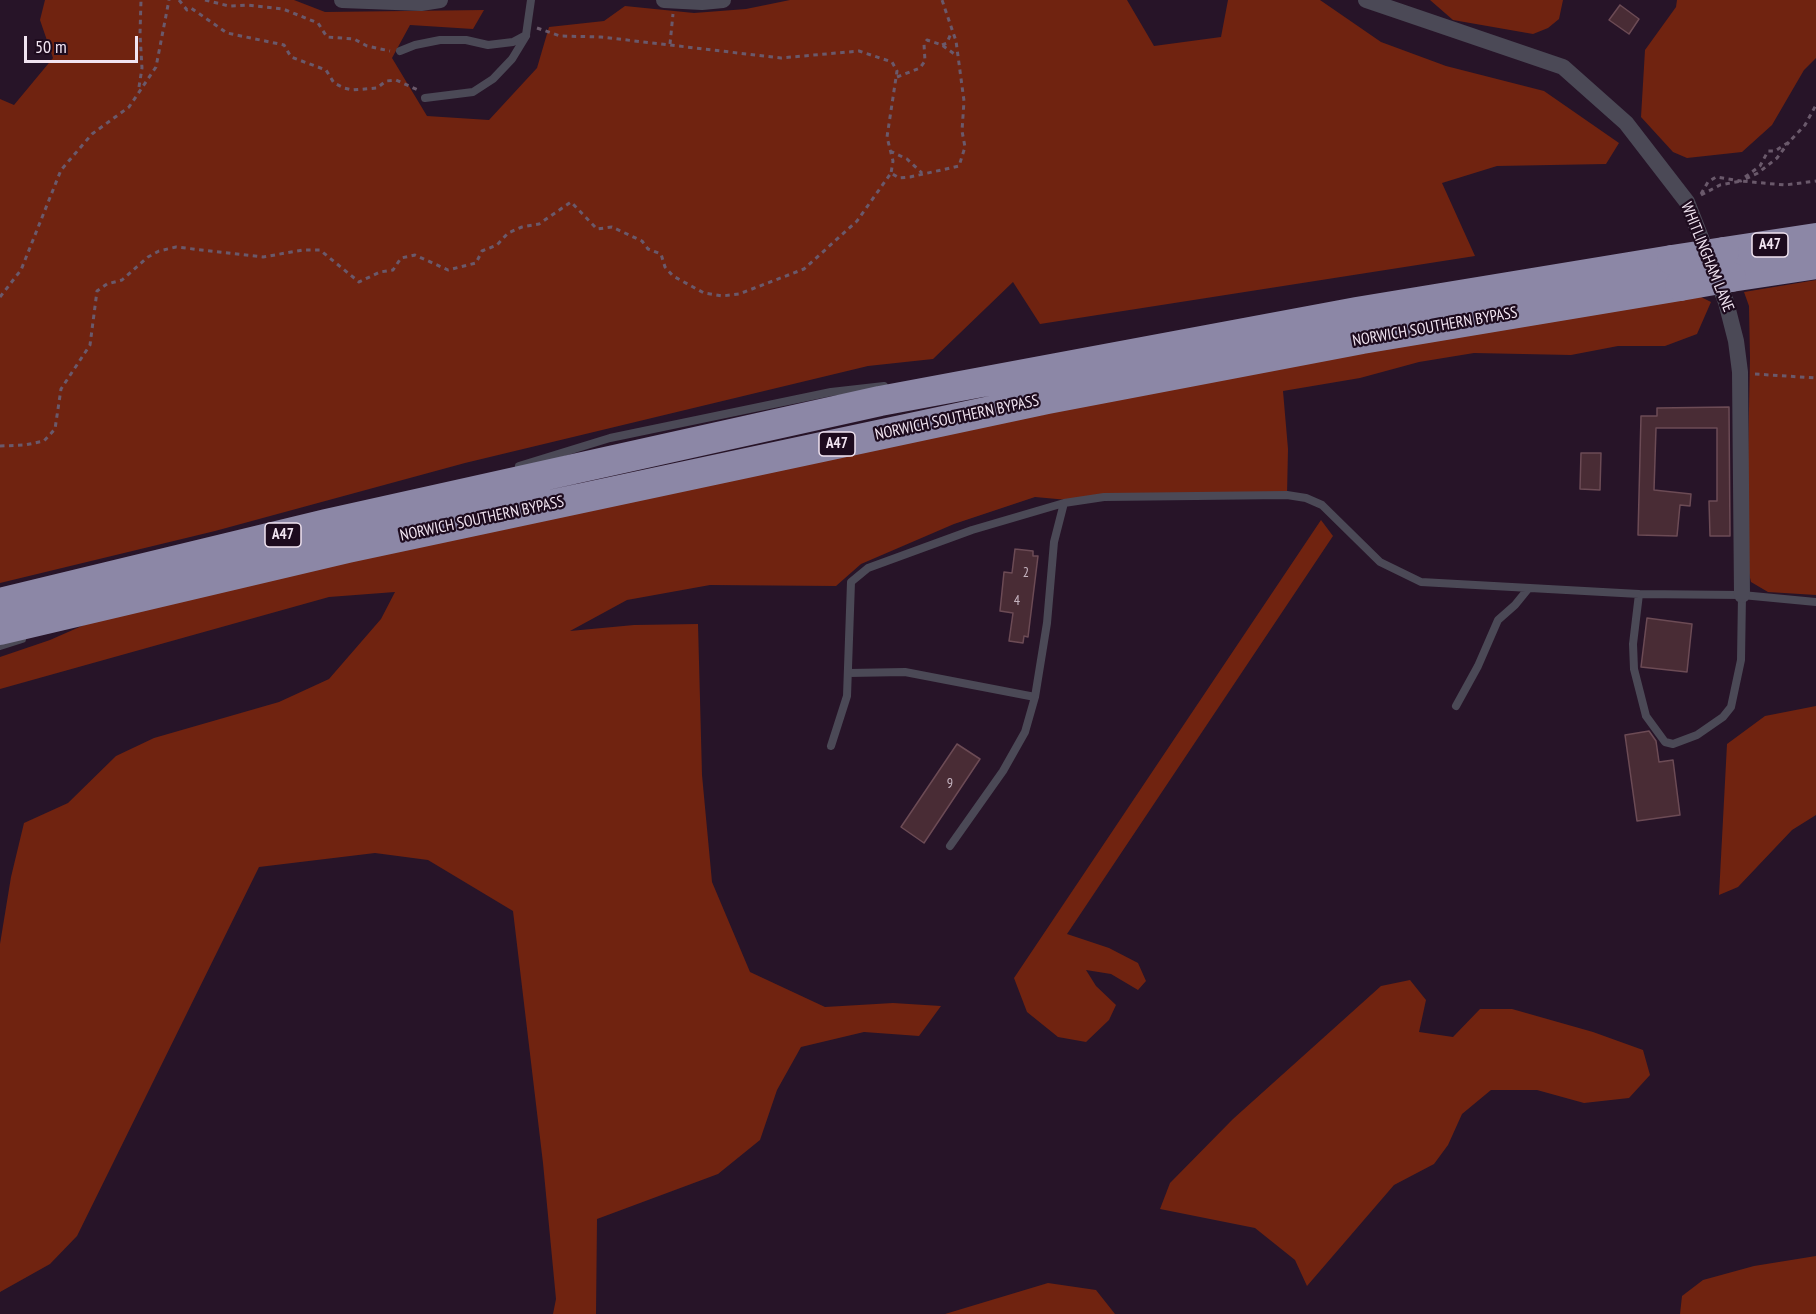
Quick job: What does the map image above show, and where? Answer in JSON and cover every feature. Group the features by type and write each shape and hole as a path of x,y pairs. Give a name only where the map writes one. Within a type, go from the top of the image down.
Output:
{"highway":[{"name":"NORWICH SOUTHERN BYPASS","path":"0,603 327,524 880,401 1357,312 1727,265 1816,238"},
{"name":"NORWICH SOUTHERN BYPASS","path":"1727,265 1816,264"},
{"name":"NORWICH SOUTHERN BYPASS","path":"14,634 105,604 371,543 1047,399 1362,339 1676,273"}],"street":[{"path":"342,0 421,3 440,0"},
{"path":"664,0 702,2 723,0"},
{"name":"WHITLINGHAM LANE","path":"1366,0 1563,67 1626,123 1694,198 1732,319 1740,372 1742,595"}],"lane":[{"path":"425,98 473,92 493,79 512,59 528,31 531,0"},
{"path":"400,51 415,45 440,40 466,40 488,45 513,42 528,31"},
{"path":"911,385 988,380"},
{"path":"511,469 610,438 831,392 889,386"},
{"path":"327,524 458,485"},
{"path":"831,746 848,696 851,582 868,568 972,530 1064,503 1104,497 1205,494 1306,498 1322,506 1337,518 1380,562 1398,573 1421,582 1639,594 1742,595 1816,602"},
{"path":"950,846 1003,771 1025,732 1035,697 1047,623 1054,542 1064,503"},
{"path":"1456,706 1478,666 1498,620 1528,589"},
{"path":"1639,594 1633,644 1634,669 1646,716 1665,742 1673,744 1697,735 1723,717 1731,707 1741,660 1742,595"},
{"path":"56,626 105,604"},
{"path":"0,646 14,634"},
{"path":"849,673 905,672 1035,697"}],"path":[{"path":"139,89 142,68 141,0"},
{"path":"0,300 21,270 61,170 92,134 129,107 156,67 169,0"},
{"path":"178,0 187,10 191,8 199,12 227,33 284,45 291,57 326,70 334,83 344,88 352,90 377,88 386,81 396,80 414,86 425,98"},
{"path":"205,0 229,6 248,4 283,9 318,23 327,37 354,39 383,51 400,51"},
{"path":"891,174 899,178 935,173 959,166 964,154 962,131 965,112 957,56 942,0"},
{"path":"670,44 672,1"},
{"path":"942,45 950,38 951,28"},
{"path":"0,446 26,445 44,441 55,429 61,389 90,345 98,291 107,284 122,280 148,257 159,251 176,247 263,257 303,250 320,250 359,282 380,272 393,270 401,258 415,255 448,270 476,263 482,251 497,245 508,233 522,226 539,224 572,202 597,229 612,227 642,241 648,249 661,254 665,267 674,276 704,293 722,296 756,290 804,269 856,221 891,174 893,161 888,125 897,77 897,70 892,62 859,51 781,58 670,44 601,37 560,36 528,31"},
{"path":"897,77 920,68 925,61 924,44 927,40 942,45 957,56"},
{"path":"1694,198 1720,185 1741,181 1758,173 1777,159 1805,125 1816,105"},
{"path":"1741,181 1760,166 1768,151 1775,152 1789,142"},
{"path":"890,151 907,159 922,173"},
{"path":"1694,198 1708,182 1716,177 1785,185 1816,181"},
{"path":"1740,372 1816,378"}],"shaded area":[{"path":"45,0 294,0 325,12 484,10 473,29 410,25 392,58 427,116 489,120 537,68 549,27 604,21 625,6 694,13 746,9 790,0 1127,0 1154,46 1221,37 1228,0 1320,0 1381,42 1446,66 1544,91 1619,143 1606,164 1497,166 1442,183 1475,256 1040,324 1013,282 933,359 868,366 465,463 215,531 0,583 0,99 14,105 53,58 40,20"},
{"path":"1430,0 1563,0 1559,19 1548,28 1533,34 1453,20"},
{"path":"1677,0 1816,0 1816,58 1804,70 1772,125 1742,152 1687,158 1673,152 1641,117 1645,50 1676,7"},
{"path":"1816,280 1816,595 1768,592 1751,582 1746,561 1750,358 1749,306 1744,292"},
{"path":"1687,290 1711,302 1697,334 1665,346 1618,346 1571,355 1474,353 1419,362 1360,378 1283,391 1288,449 1287,495 1079,501 1035,497 954,524 861,564 836,586 710,585 627,600 570,631 634,625 698,624 702,775 712,882 750,972 825,1007 893,1003 941,1006 919,1036 864,1032 801,1047 777,1090 760,1140 718,1174 597,1219 596,1314 553,1314 556,1299 543,1163 513,911 428,860 375,853 259,867 77,1236 50,1264 0,1292 0,944 11,877 24,823 68,803 116,756 154,738 279,702 329,679 381,619 395,592 329,597 0,689 0,657 50,640 109,614 1048,404"},
{"path":"1321,520 1333,536 1067,934 1109,948 1138,963 1146,981 1138,990 1111,974 1086,970 1096,986 1116,1005 1109,1020 1086,1042 1058,1037 1027,1012 1014,978"},
{"path":"1816,706 1816,815 1792,830 1738,887 1719,895 1727,744 1765,716"},
{"path":"1410,980 1426,1000 1419,1032 1453,1037 1480,1009 1512,1009 1593,1032 1643,1050 1650,1075 1629,1098 1584,1103 1537,1090 1491,1090 1462,1114 1448,1145 1434,1164 1394,1185 1307,1286 1295,1260 1255,1228 1160,1209 1170,1183 1233,1119 1381,986"},
{"path":"1816,1256 1816,1314 1680,1314 1682,1296 1703,1280 1754,1266"},
{"path":"1048,1283 1096,1290 1115,1314 945,1314"}],"building":[{"path":"1620,5 1639,19 1629,34 1609,20"},
{"path":"1729,407 1730,536 1710,536 1709,501 1717,501 1717,428 1656,428 1654,490 1691,494 1690,506 1680,505 1677,536 1638,535 1641,416 1657,416 1657,408"},
{"path":"1581,453 1601,453 1600,490 1580,489"},
{"path":"1015,549 1033,551 1033,556 1038,556 1028,637 1024,636 1023,643 1009,641 1013,613 1000,611 1004,572 1012,573"},
{"path":"1647,618 1692,624 1687,672 1641,667"},
{"path":"1649,731 1656,741 1659,762 1673,760 1680,815 1637,821 1625,735"},
{"path":"957,744 980,759 924,843 901,827"}]}
